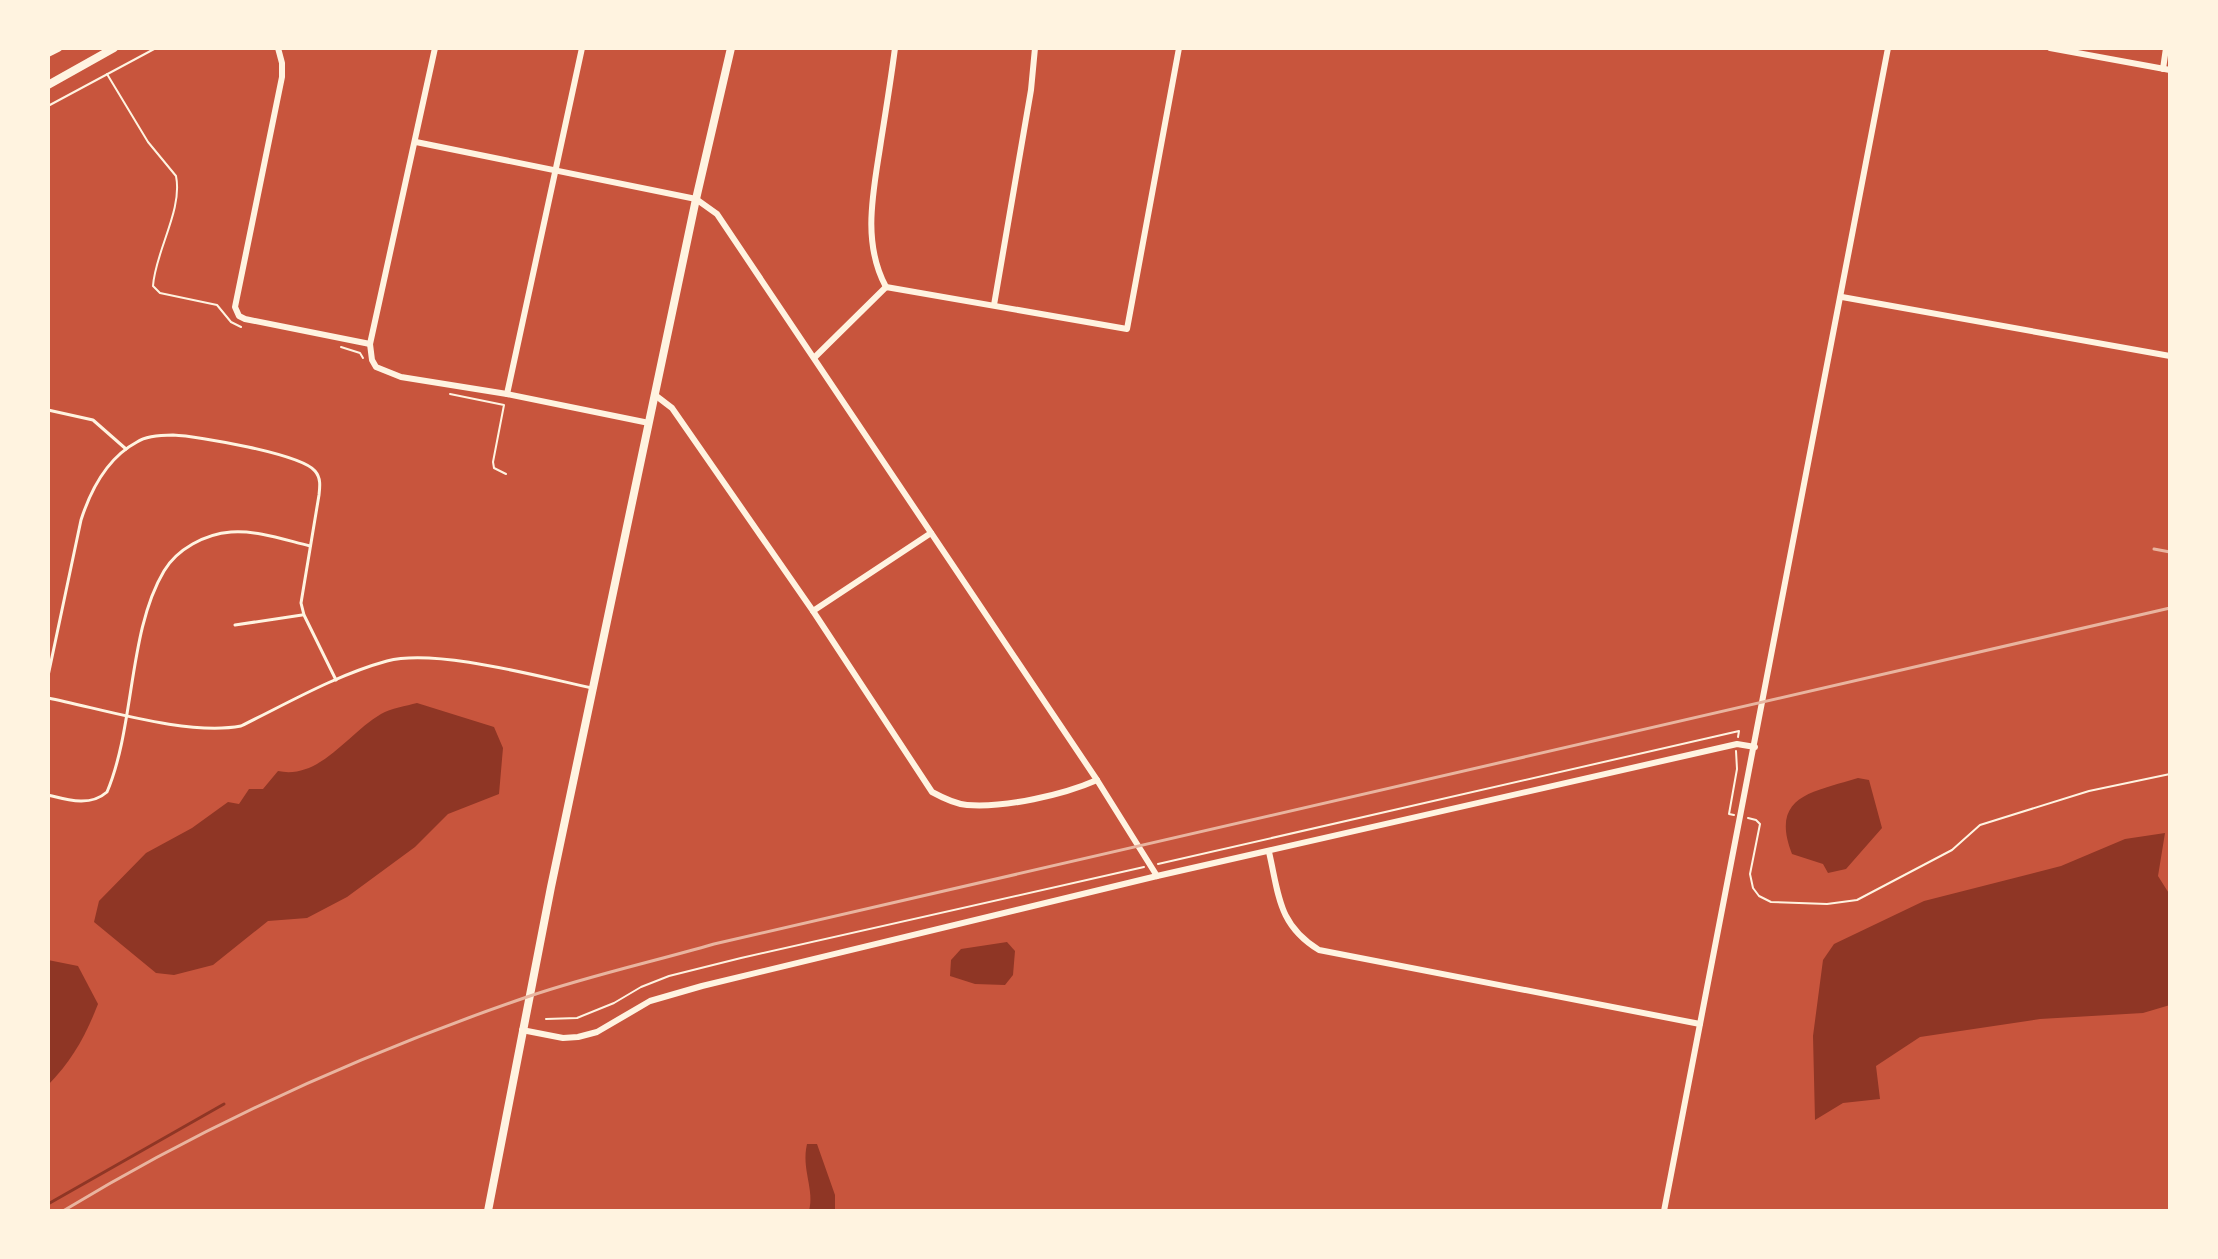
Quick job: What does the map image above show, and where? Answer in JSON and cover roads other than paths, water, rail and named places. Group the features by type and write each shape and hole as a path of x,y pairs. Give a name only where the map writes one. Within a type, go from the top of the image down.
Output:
{"main road":[{"path":"48,53 58,48"},
{"path":"48,85 114,48"},
{"path":"488,1211 593,688 731,48"}],"street":[{"path":"278,48 282,77 235,307 239,316 245,319 370,344"},
{"path":"435,48 370,344 372,360 382,370 401,377 507,394 649,423"},
{"path":"507,394 582,48"},
{"path":"886,287 873,255 871,211 895,48"},
{"path":"994,305 1031,90 1035,48"},
{"path":"886,287 1127,329 1179,48"},
{"path":"1664,1211 1888,48"},
{"path":"2050,48 2166,69 2166,48"},
{"path":"416,142 696,199 717,214 1097,780 1157,876"},
{"path":"815,357 886,287"},
{"path":"1842,297 2170,356"},
{"path":"655,395 672,408 813,611 932,792 946,800 967,805 988,804 1050,796 1097,780"},
{"path":"813,611 931,533"},
{"path":"522,1030 563,1038 578,1037 597,1032 637,1007 671,994 1157,876 1737,744 1755,747"},
{"path":"1269,852 1289,925 1303,940 1319,950 1700,1024"}],"lane":[{"path":"48,410 93,420 126,449"},
{"path":"48,676 88,497 109,466 126,449 139,440 170,435 257,450 307,465 316,472 320,481 301,594 304,615 336,680"},
{"path":"48,795 92,801 107,792 128,714 149,605 165,569 176,556 203,539 232,532 252,533 310,546"},
{"path":"235,625 304,615"},
{"path":"48,698 187,726 225,729 241,726 336,680 388,661 419,658 464,662 593,688"}],"waterway":[{"path":"48,1204 224,1104"}],"railway":[{"path":"2154,549 2170,552"},
{"path":"63,1211 174,1148 289,1092 407,1041 573,982 714,944 2170,608"}]}
